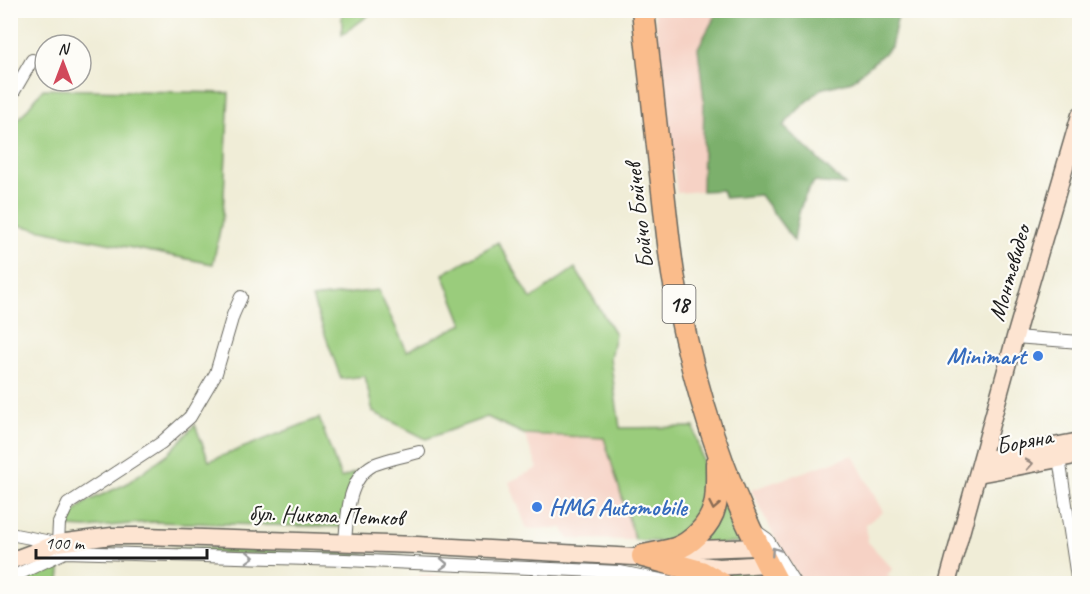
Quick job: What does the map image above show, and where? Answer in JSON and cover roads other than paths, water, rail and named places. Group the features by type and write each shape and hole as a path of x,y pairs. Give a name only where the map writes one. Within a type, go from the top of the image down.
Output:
{"highway":[{"name":"Бойчо Бойчев","path":"643,10 673,274 690,352 725,471 767,565"},
{"path":"643,556 677,549 691,541 712,518 717,488 717,447"},
{"path":"643,556 701,572 722,584"}],"street":[{"path":"10,98 32,60"},
{"name":"Монтевидео","path":"947,584 1080,115"},
{"path":"62,548 59,523 68,504 161,443 190,417 216,373 233,315 241,297"},
{"path":"1016,337 1080,342"},
{"name":"Боряна","path":"980,467 1080,441"},
{"path":"345,543 352,491 364,473 373,465 419,452"},
{"name":"Боряна","path":"980,467 1080,455"},
{"path":"1059,459 1077,584"},
{"path":"748,525 767,539 795,584"},
{"path":"10,534 62,548"},
{"name":"бул. Никола Петков","path":"10,561 112,536 134,536 643,556 699,549 767,565"},
{"path":"10,578 62,548"},
{"name":"бул. Никола Петков","path":"62,548 620,572 681,584"}],"place":[{"name":"Minimart","path":"1038,356"},
{"name":"HMG Automobile","path":"537,507"}]}
